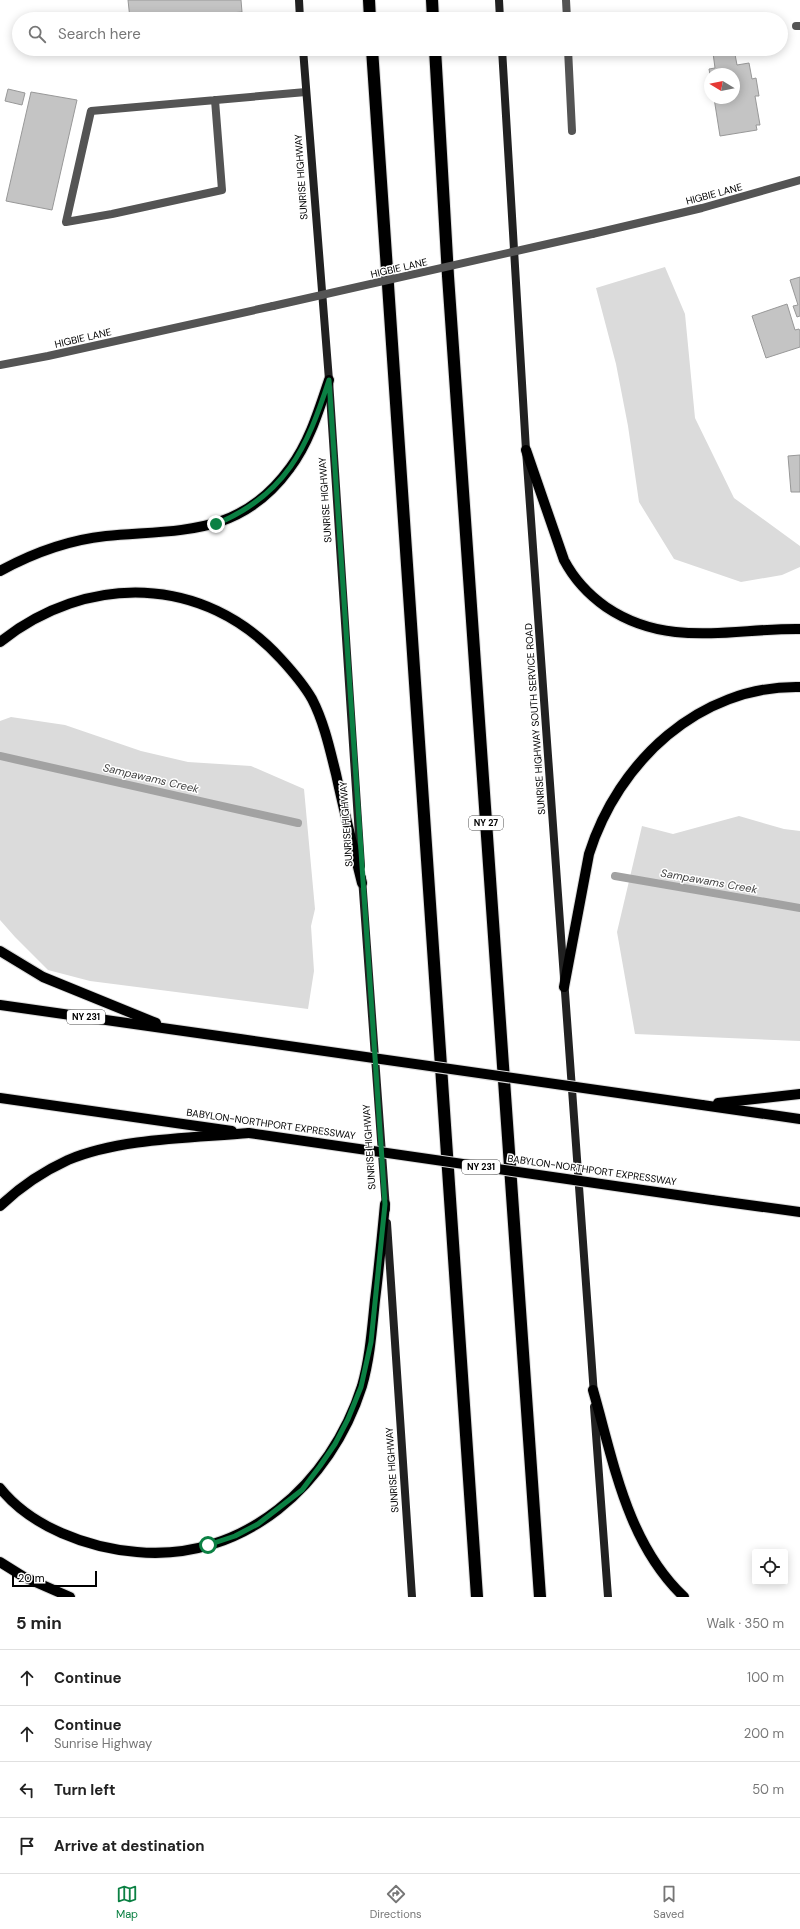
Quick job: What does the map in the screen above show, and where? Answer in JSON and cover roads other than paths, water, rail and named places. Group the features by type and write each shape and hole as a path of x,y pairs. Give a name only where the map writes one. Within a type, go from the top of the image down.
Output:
{"highway":[{"path":"369,0 370,12"},
{"path":"432,0 433,12"},
{"path":"372,56 477,1597"},
{"name":"NY 27","path":"434,56 448,276 540,1597"}],"main road":[{"path":"299,0 300,12"},
{"path":"499,0 500,12"},
{"name":"SUNRISE HIGHWAY","path":"303,56 329,380 362,883 412,1597"},
{"path":"502,56 526,450 566,565 580,584 598,602 614,613 648,628 683,634 800,629"},
{"path":"0,571 41,551 62,544 105,536 192,530 216,524 244,511 265,496 291,468 310,431 329,380"},
{"name":"SUNRISE HIGHWAY SOUTH SERVICE ROAD","path":"526,450 564,987"},
{"path":"0,642 21,625 51,611 95,596 119,592 152,593 190,600 213,608 234,619 272,649 289,668 312,699 327,740 362,883"},
{"path":"608,1597 564,987 589,854 602,820 623,782 658,743 700,713 725,701 744,694 800,687"},
{"path":"0,951 43,977 171,1029"},
{"name":"NY 231","path":"0,1005 800,1119"},
{"path":"702,1105 800,1094"},
{"name":"BABYLON-NORTHPORT EXPRESSWAY","path":"0,1098 797,1213"},
{"path":"0,1206 46,1172 69,1160 96,1152 155,1142 249,1133"},
{"path":"0,1488 23,1509 45,1524 68,1535 116,1550 152,1554 180,1551 235,1536 258,1524 280,1508 302,1490 320,1466 345,1425 361,1387 371,1342 385,1204"},
{"path":"593,1390 625,1502 633,1523 652,1559 665,1577 684,1597"},
{"path":"0,1562 24,1577 70,1597"}],"street":[{"path":"566,0 567,12"},
{"path":"568,56 572,132"},
{"path":"214,100 222,190 112,214 66,222 91,111 214,100 306,92"},
{"name":"HIGBIE LANE","path":"0,365 273,306 592,234 687,212 800,180"}],"waterway":[{"name":"Sampawams Creek","path":"0,756 298,823"},
{"name":"Sampawams Creek","path":"615,876 800,908"}]}
